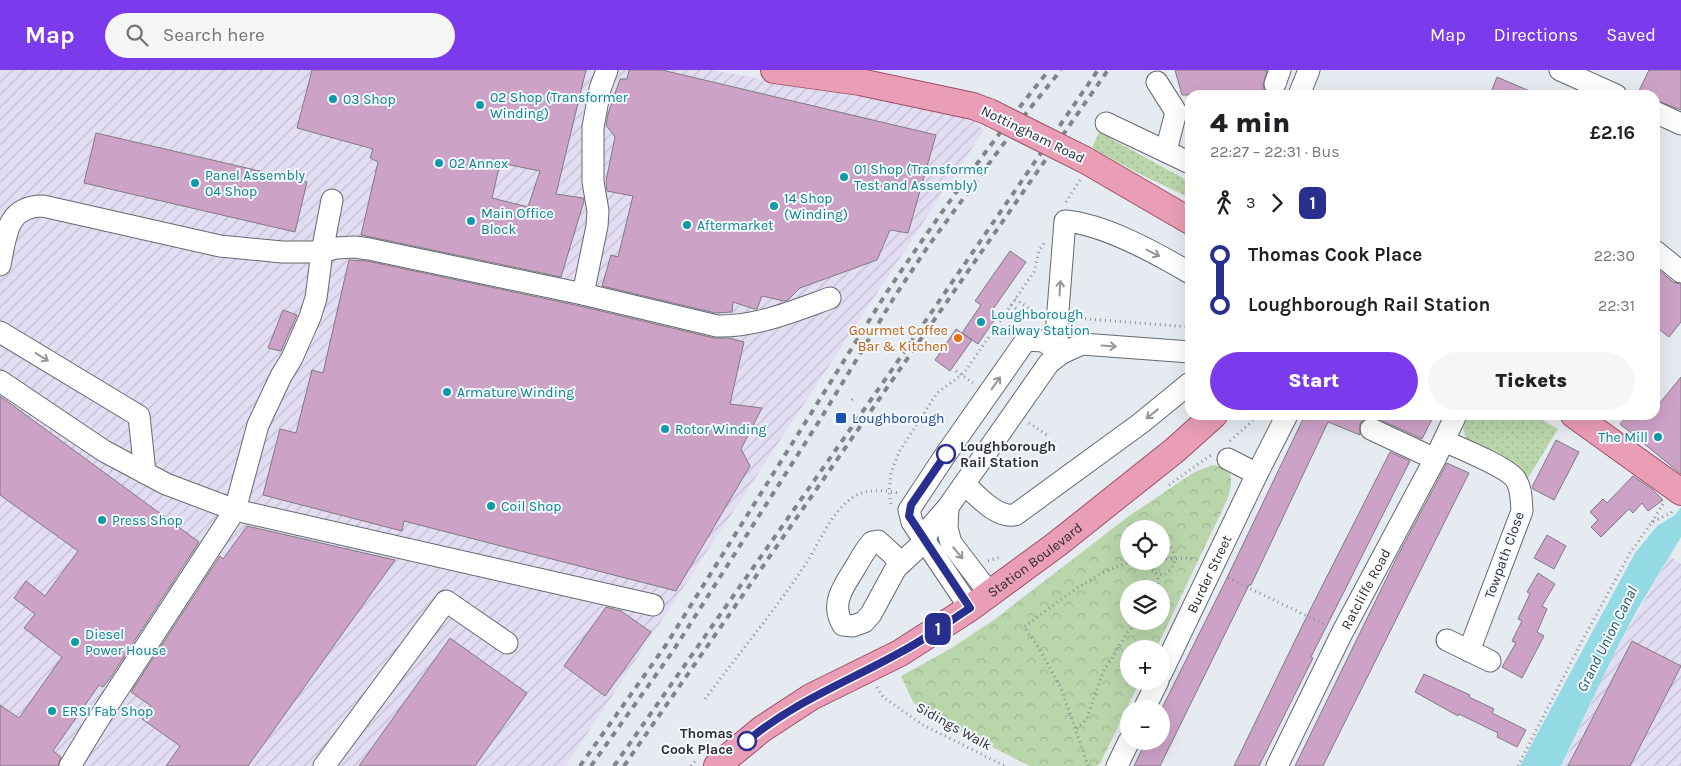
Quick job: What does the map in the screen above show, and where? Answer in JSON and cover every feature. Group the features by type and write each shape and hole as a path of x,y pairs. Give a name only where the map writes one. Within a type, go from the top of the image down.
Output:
{"main road":[{"name":"Nottingham Road","path":"774,70 860,82 973,106 989,112 1085,160 1185,218"},
{"name":"Station Boulevard","path":"717,766 762,729 811,697 900,653 980,601 1072,533 1175,450 1208,420"},
{"path":"1580,420 1673,497"}],"street":[{"path":"1301,90 1309,70"},
{"path":"1570,72 1602,90"},
{"path":"583,294 597,235 598,211 593,182 593,127 602,76"},
{"path":"1157,82 1176,112 1166,151"},
{"path":"1660,114 1681,124"},
{"path":"1106,123 1185,160"},
{"path":"70,766 235,510 258,425 281,376 292,358 316,298 332,200"},
{"path":"0,265 3,237 12,220 26,208 43,206 220,246 282,252 322,252 336,248 369,249 583,294 717,326 738,326 830,298"},
{"path":"1062,353 1056,336 1065,221 1110,232 1185,270"},
{"path":"1660,255 1681,272"},
{"path":"0,332 139,416 144,473"},
{"path":"980,601 925,541 909,516 909,510 967,422 1026,340 1043,341 1062,353"},
{"path":"902,563 925,541 930,529 968,480 1050,363 1062,353 1082,344 1185,352"},
{"path":"0,381 104,451 144,473 166,484 235,510 653,605"},
{"path":"968,480 980,499 1002,514 1015,515 1141,423 1185,387"},
{"name":"Burder Street","path":"1170,655 1284,420"},
{"name":"Ratcliffe Road","path":"1277,766 1342,633 1440,450 1454,420"},
{"path":"967,422 989,421 1005,425"},
{"name":"Towpath Close","path":"1371,429 1506,471 1515,478 1521,490 1522,511 1469,651"},
{"path":"1228,459 1257,474"},
{"path":"948,507 947,528 951,543 980,601"},
{"path":"324,766 446,601 507,643"},
{"path":"1448,640 1490,661"},
{"path":"1117,766 1125,750"}],"path":[{"path":"1015,299 1039,315 1185,328"},
{"path":"892,507 889,491 891,473 899,452 937,393 964,373 1011,305"},
{"path":"705,699 802,570 831,521 844,504 858,494 882,490 917,497"},
{"path":"1652,522 1671,513 1673,497"},
{"path":"1518,766 1582,641 1630,553 1673,497"},
{"path":"1151,570 1159,574 1168,572 1175,559 1173,549 1170,546"},
{"path":"1170,559 1190,558 1342,633"},
{"path":"1088,766 1061,688 1039,648 1024,627 1099,574 1120,565"},
{"path":"1158,580 1159,574"},
{"path":"1076,728 1084,722 1090,711 1103,672 1130,630"},
{"name":"Sidings Walk","path":"874,682 884,697 924,725 1005,766"}],"shaded area":[{"path":"0,70 711,70 910,105 973,120 984,130 566,766 0,766"},
{"path":"1670,556 1681,564 1681,766 1562,766 1615,652"}],"green space":[{"path":"1099,132 1185,179 1185,196 1138,173 1092,148"},
{"path":"1466,420 1543,420 1558,429 1525,483 1505,457 1467,439 1464,426"},
{"path":"1212,465 1220,466 1229,472 1231,487 1227,500 1170,620 1170,580 1120,580 1120,630 1165,630 1160,640 1120,640 1120,690 1136,690 1131,700 1120,700 1120,722 1100,764 1096,766 1030,766 934,718 913,702 901,676 950,649 995,619 1120,523 1120,570 1170,570 1170,520 1124,520 1193,473"}],"water":[{"name":"Grand Union Canal","path":"1681,507 1681,537 1636,612 1615,652 1561,766 1520,766 1635,553 1657,526 1675,515"}],"building":[{"path":"312,70 586,70 556,194 583,198 584,201 561,277 361,235 378,162 370,158 373,149 297,128","holes":["500,163 540,171 528,207 492,198"]},
{"path":"629,70 662,70 936,135 908,233 890,230 877,260 800,288 788,300 784,301 762,296 757,309 733,302 732,312 715,313 602,286 611,255 618,257 633,196 607,191 606,181 615,137 606,125 608,114 620,79 627,79"},
{"path":"1175,70 1267,70 1263,86 1264,90 1185,90 1185,95 1182,95"},
{"path":"1649,70 1681,70 1681,110 1660,102 1660,90 1639,90"},
{"path":"1497,77 1527,90 1492,90"},
{"name":"Panel Assembly 04 Shop","path":"96,133 307,182 295,232 84,183"},
{"name":"Loughborough Railway Station","path":"1010,251 1026,262 991,312 997,316 978,344 962,333 981,305 975,301"},
{"path":"349,260 367,261 580,306 714,338 729,338 744,342 730,404 762,408 741,449 750,466 676,591 404,521 402,531 263,495 280,429 296,433 312,370 323,373"},
{"path":"1660,271 1673,282 1681,284 1681,322 1669,337 1660,330"},
{"path":"283,310 297,315 281,351 268,348"},
{"path":"956,329 972,340 950,371 935,360"},
{"name":"The Mill","path":"1681,377 1681,474 1620,424 1624,420 1660,420 1660,403"},
{"name":"Press Shop","path":"0,396 199,542 111,677 103,687 99,685 53,751 61,757 58,766 0,766 0,705 19,718 62,657 24,628 35,614 14,598 26,581 45,596 78,551 0,495"},
{"path":"1303,420 1362,420 1360,424 1360,435 1328,422 1251,585 1249,585 1170,746 1170,700 1166,700"},
{"path":"1380,420 1432,420 1422,439"},
{"path":"1556,440 1579,452 1554,500 1532,487"},
{"path":"1390,452 1410,461 1311,657 1313,658 1259,766 1234,766 1308,614"},
{"path":"1447,463 1469,473 1323,766 1295,766 1397,557"},
{"path":"1633,476 1653,490 1663,500 1648,511 1642,503 1633,513 1629,509 1601,537 1591,527 1598,520 1590,512 1603,499 1607,503"},
{"path":"247,526 395,560 248,766 166,766 180,746 142,719 151,706 131,692 220,556 223,559"},
{"path":"1547,535 1566,546 1554,569 1534,558"},
{"path":"1538,573 1555,584 1542,606 1547,609 1537,632 1544,636 1522,678 1502,667 1516,643 1512,641 1522,621 1518,619 1530,594 1527,592"},
{"path":"606,607 621,611 651,632 605,696 564,666"},
{"path":"450,638 527,693 475,766 359,766"},
{"path":"1632,641 1681,666 1630,766 1568,766"},
{"path":"1424,674 1470,695 1469,697 1494,709 1492,713 1526,730 1517,747 1497,737 1498,733 1459,714 1458,716 1415,692"},
{"path":"1142,750 1168,750 1160,766 1134,766"}],"railway":[{"path":"580,766 666,645 887,292 966,179 1049,70"},
{"path":"591,766 673,651 823,415 895,296 929,245 1027,112 1061,70"},
{"path":"614,766 889,374 1098,70"},
{"path":"624,766 1108,70"}],"bus line":[{"name":"1","path":"747,741 811,697 900,653 970,608 909,516 911,505 946,454"}],"place":[{"name":"03 Shop","path":"333,99"},
{"name":"02 Shop (Transformer Winding)","path":"480,105"},
{"name":"02 Annex","path":"439,163"},
{"name":"01 Shop (Transformer Test and Assembly)","path":"844,177"},
{"name":"Panel Assembly 04 Shop","path":"195,183"},
{"name":"14 Shop (Winding)","path":"774,206"},
{"name":"Main Office Block","path":"471,221"},
{"name":"Aftermarket","path":"687,225"},
{"name":"Loughborough Railway Station","path":"981,322"},
{"name":"Gourmet Coffee Bar & Kitchen","path":"958,338"},
{"name":"Armature Winding","path":"447,392"},
{"name":"Loughborough","path":"841,418"},
{"name":"Rotor Winding","path":"665,429"},
{"name":"The Mill","path":"1658,437"},
{"name":"Loughborough Rail Station","path":"946,454"},
{"name":"Coil Shop","path":"491,506"},
{"name":"Press Shop","path":"102,520"},
{"name":"Diesel Power House","path":"75,642"},
{"name":"ERSI Fab Shop","path":"52,711"},
{"name":"Thomas Cook Place","path":"747,741"}]}
